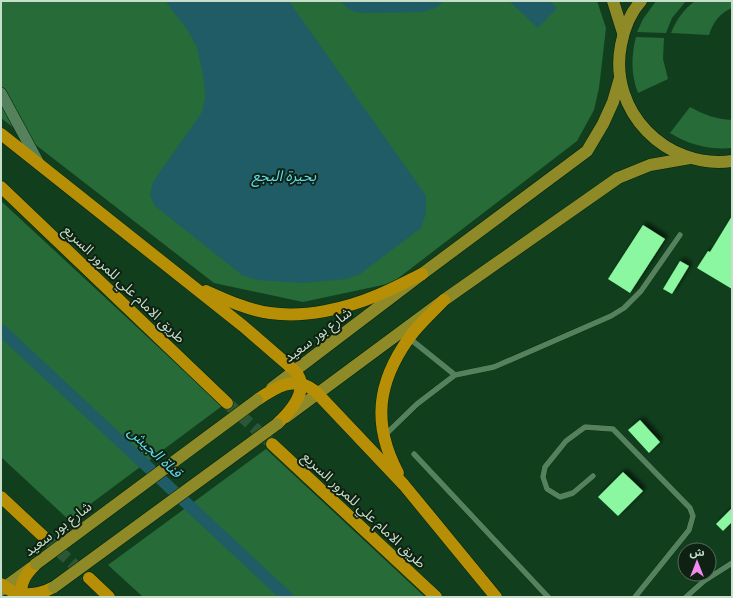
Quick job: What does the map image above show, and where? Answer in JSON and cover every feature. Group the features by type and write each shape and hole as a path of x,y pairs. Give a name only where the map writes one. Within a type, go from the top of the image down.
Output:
{"highway":[{"path":"1,134 243,326 295,371 300,377 300,389 294,406 277,424"},
{"name":"طريق الامام علي للمرور السريع","path":"1,186 227,403"},
{"path":"187,281 218,296 244,306 269,313 298,314 322,311 349,305 377,296 422,274"},
{"path":"404,485 392,464 383,436 380,417 383,395 392,367 409,338 444,300"},
{"path":"257,400 277,388 300,389 404,485 496,597"},
{"name":"طريق الامام علي للمرور السريع","path":"272,444 436,597"},
{"path":"1,497 45,538"},
{"path":"25,592 25,576 36,564"},
{"path":"89,578 109,597"},
{"path":"2,587 12,592 42,593 54,587"}],"main road":[{"path":"613,1 623,33"},
{"path":"641,1 636,7 623,33 619,55 620,78 628,105 643,128 664,146 690,158 718,163 732,161"},
{"name":"شارع بور سعيد","path":"295,371 587,151 603,124 613,102 620,78"},
{"path":"300,389 444,300 618,178 650,165 690,158"},
{"name":"شارع بور سعيد","path":"36,564 257,400"},
{"path":"54,587 277,424"}],"street":[{"path":"1,93 40,165"}],"lane":[{"path":"383,436 417,404 455,375 494,367 611,316 624,308 641,292 680,235"},
{"path":"409,338 455,375"},
{"path":"593,476 573,493 560,496 547,489 543,477 545,467 566,440 585,428 613,429 690,508 693,516 689,530 635,597"},
{"path":"414,454 548,597"},
{"path":"686,597 704,581 732,563"}],"green space":[{"path":"1,1 597,1 606,28 599,88 594,110 577,141 392,283 303,302 214,283 1,118"},
{"path":"656,1 686,1 672,18 666,33 637,32 643,19"},
{"path":"695,1 732,1 732,8 724,12 718,18 709,35 671,33 681,15"},
{"path":"636,37 664,38 663,59 668,79 638,93 632,65"},
{"path":"690,107 710,116 732,120 732,148 700,146 685,141 670,133"},
{"path":"1,201 222,406 69,520 1,457"},
{"path":"266,449 425,597 143,597 108,565"}],"water":[{"name":"بحيرة البجع","path":"165,1 289,1 426,196 426,213 421,228 360,274 346,279 303,283 257,280 242,275 155,206 150,195 153,182 202,112 205,98 204,80 197,47 187,29"},
{"path":"340,1 445,1 435,8 423,12 361,13 350,10"},
{"path":"509,1 550,1 557,8 538,28"}],"building":[{"path":"732,216 732,289 697,268 708,251 710,252"},
{"path":"643,225 665,239 630,293 608,279"},
{"path":"680,261 689,266 672,294 663,289"},
{"path":"640,420 660,442 649,453 628,430"},
{"path":"623,472 643,491 618,516 598,497"},
{"path":"732,508 732,522 723,531 716,524"}],"waterway":[{"name":"قناة الجيش","path":"1,330 287,597"}],"tunnel":[{"path":"227,403 269,441"},
{"path":"45,538 85,575"}]}
